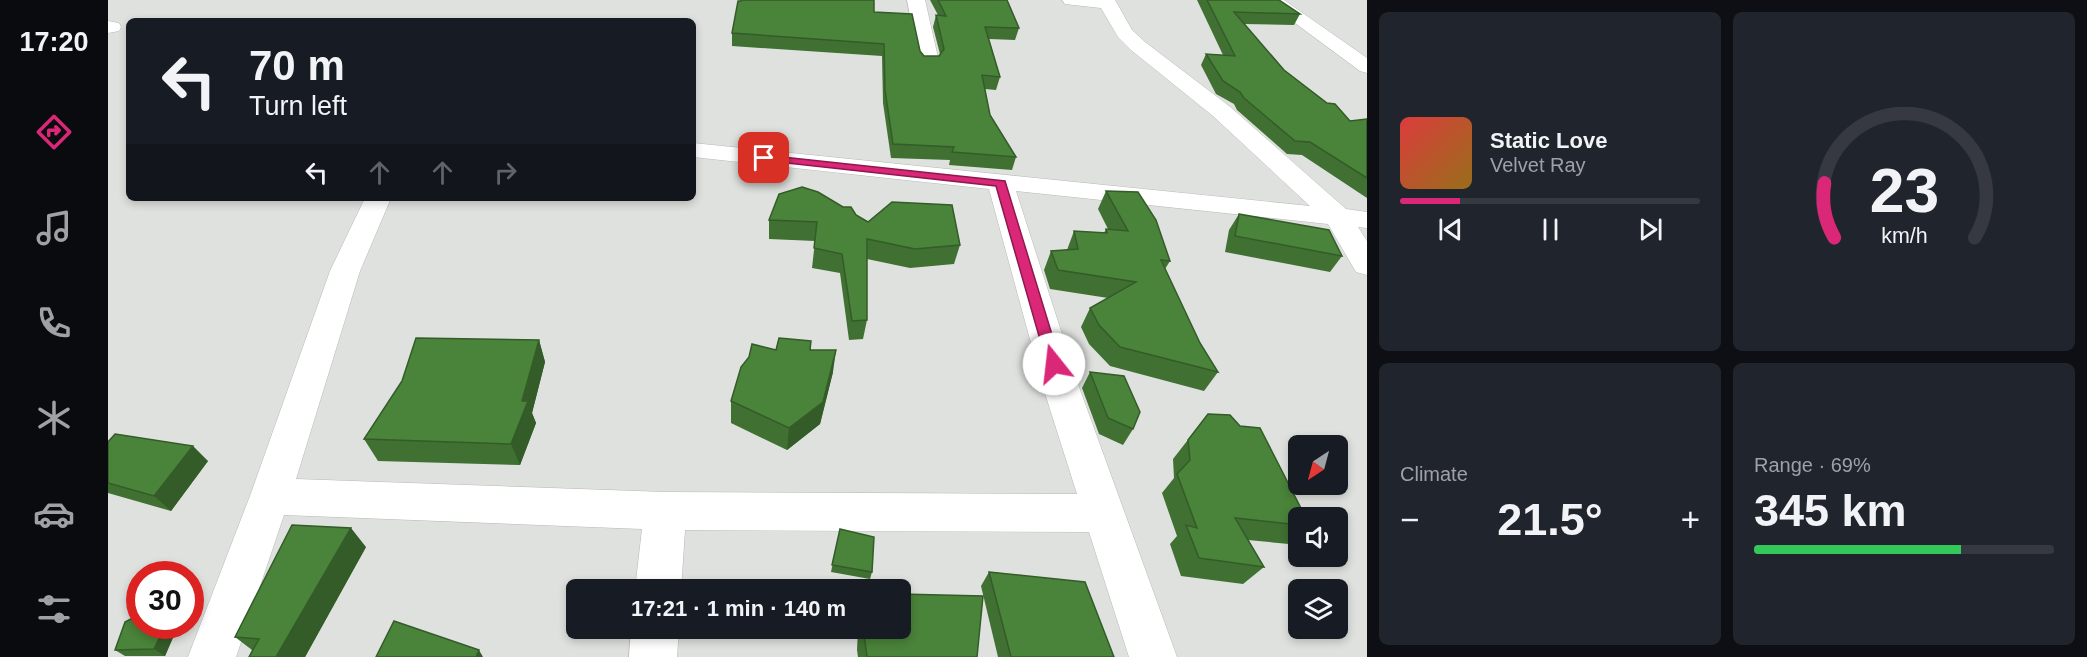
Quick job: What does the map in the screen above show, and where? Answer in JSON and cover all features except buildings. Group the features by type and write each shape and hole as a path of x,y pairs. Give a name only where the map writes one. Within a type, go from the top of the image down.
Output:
{"street":[{"path":"916,0 929,62"},
{"path":"1071,0 1107,1 1125,33 1138,46 1221,111 1338,217 1367,265"},
{"path":"1273,0 1367,67"},
{"path":"696,150 1001,184 1367,220"},
{"path":"1001,184 1061,387 1153,657"},
{"path":"212,657 270,496 345,271 377,201"},
{"path":"270,496 665,511 1104,513"},
{"path":"659,579 665,511"},
{"path":"653,657 654,639"}],"route":[{"path":"764,158 1001,184 1054,364"}]}
